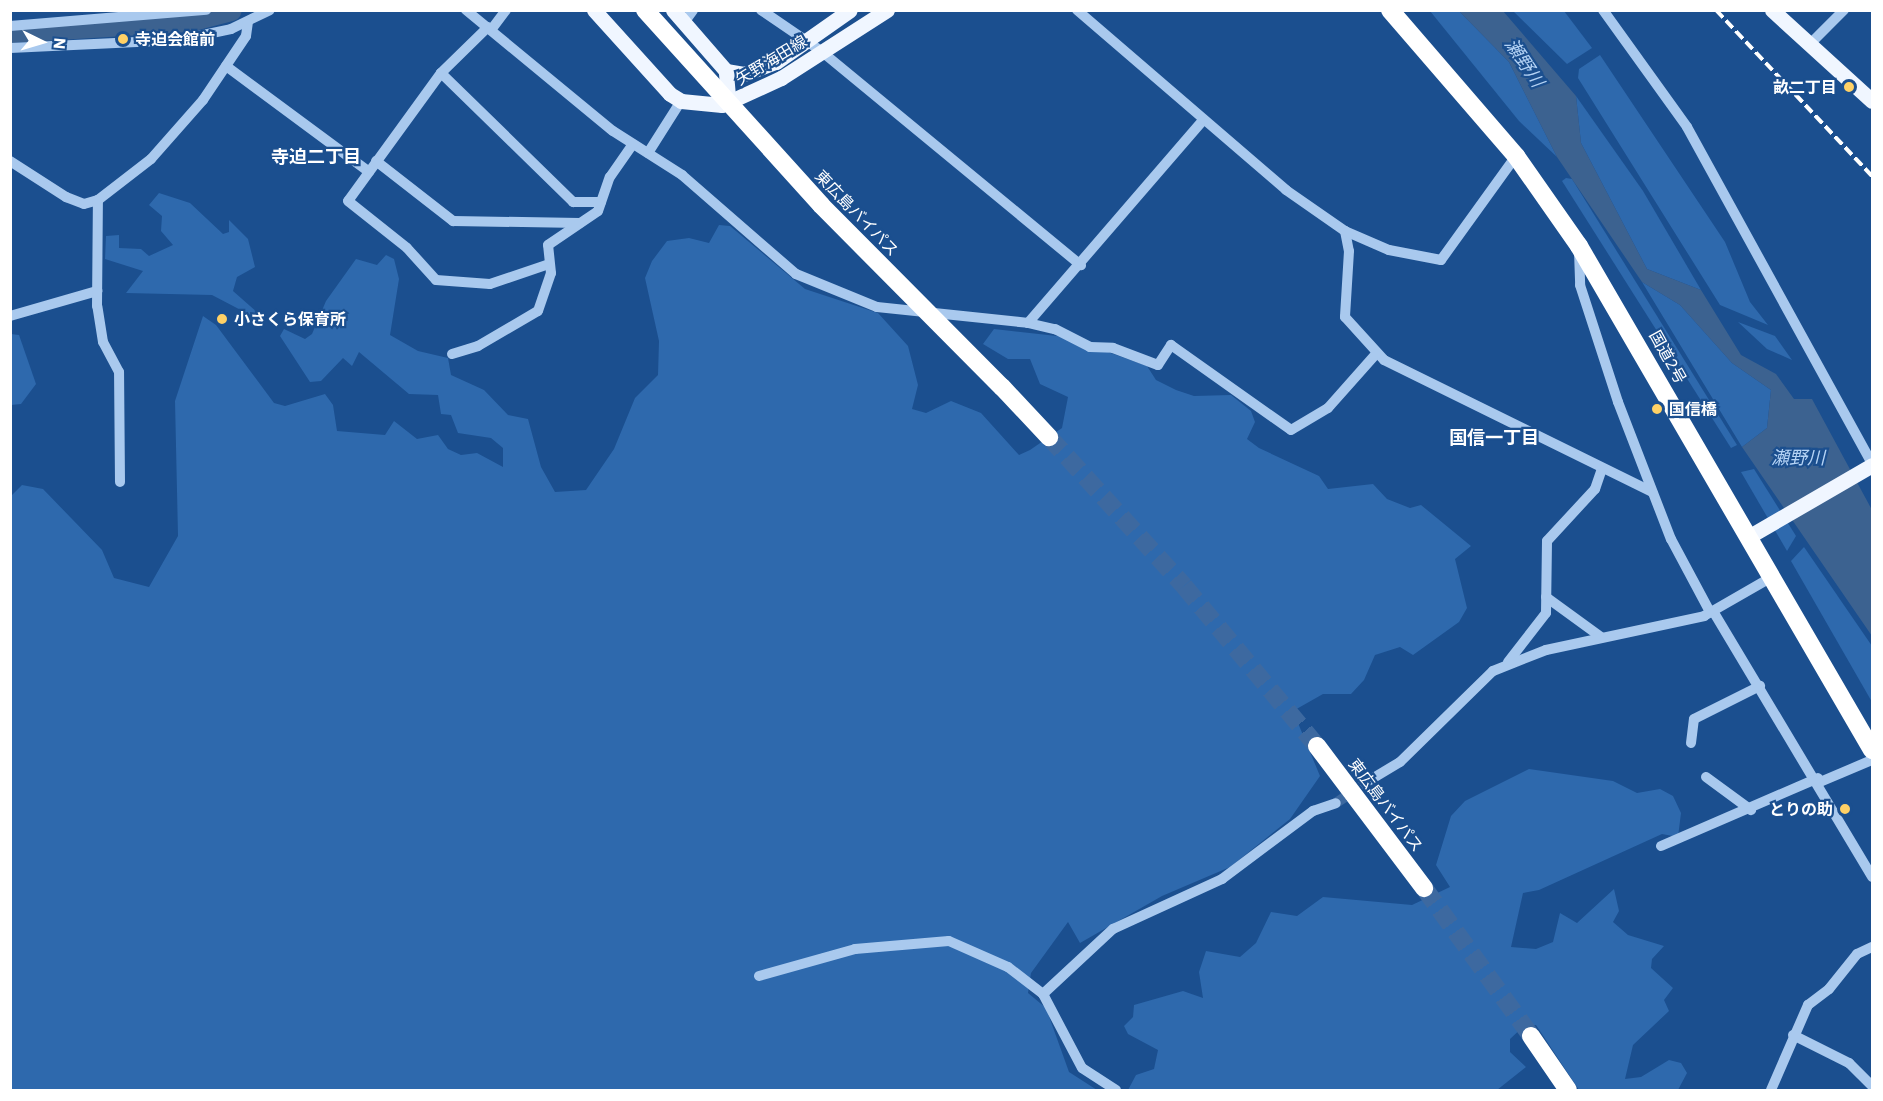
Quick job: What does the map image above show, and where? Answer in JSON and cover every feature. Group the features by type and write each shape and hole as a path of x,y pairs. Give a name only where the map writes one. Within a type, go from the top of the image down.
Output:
{"highway":[{"name":"東広島バイパス","path":"645,10 813,196 1002,387 1048,437"},
{"name":"国道2号","path":"1390,10 1516,156 1579,246 1872,750"},
{"name":"東広島バイパス","path":"1317,746 1424,888"},
{"path":"1531,1036 1568,1090"}],"main road":[{"path":"594,10 681,101"},
{"name":"矢野海田線","path":"672,10 726,71 755,72 850,10"},
{"name":"矢野海田線","path":"681,101 715,105 756,92 887,10"},
{"path":"1772,10 1872,101"},
{"path":"715,105 728,96 726,71"},
{"path":"1748,537 1870,466"}],"street":[{"path":"10,26 206,10"},
{"path":"10,48 179,40 248,22 270,10"},
{"path":"466,10 809,282 877,307 1028,322 1055,328 1090,347 1113,348 1158,365 1171,345 1291,430 1329,408 1376,354"},
{"path":"506,10 489,29 441,73 348,201 412,253 427,275 490,284 549,264"},
{"path":"683,24 693,10"},
{"path":"1077,10 1286,190 1345,231 1389,250 1441,260 1516,156"},
{"path":"1603,10 1687,127 1870,466"},
{"path":"1810,44 1844,10"},
{"path":"767,12 821,51 1081,265"},
{"path":"10,161 66,197 84,204 98,200 151,159 226,66 246,36 248,22"},
{"path":"226,66 369,172"},
{"path":"441,73 573,202 601,202"},
{"path":"648,153 681,101"},
{"path":"1028,322 1081,265 1203,120"},
{"path":"452,354 478,346 538,311 549,286 549,245 583,223 601,202 633,144"},
{"path":"376,161 453,221 583,223"},
{"path":"98,200 98,325 119,372 120,482"},
{"path":"1345,231 1349,251 1345,317 1376,354 1422,383 1652,492"},
{"path":"1579,246 1580,285 1652,492 1737,657 1760,686 1819,780 1872,877"},
{"path":"10,316 97,291"},
{"path":"1506,665 1546,613 1547,541 1595,489 1602,470"},
{"path":"1370,780 1400,762 1449,718 1472,686 1506,665 1601,637 1712,612 1770,578"},
{"path":"1546,597 1601,637"},
{"path":"1691,742 1694,719 1760,686"},
{"path":"1662,846 1872,760"},
{"path":"1706,777 1750,810"},
{"path":"1043,994 1113,929 1222,879 1313,811 1336,803"},
{"path":"759,976 855,949 950,941 1008,967 1043,994 1082,1068 1116,1090"},
{"path":"1771,1090 1808,1005 1829,989 1857,954 1872,947"},
{"path":"1793,1035 1849,1063 1872,1086"}],"shaded area":[{"path":"1430,11 1459,11 1509,62 1557,157 1519,121"},
{"path":"1513,11 1564,11 1592,48 1567,64"},
{"path":"1600,55 1725,242 1750,302 1768,325 1720,305 1578,78 1579,69"},
{"path":"1576,96 1643,191 1701,290 1647,269 1581,143"},
{"path":"1566,178 1572,179 1737,445 1731,448 1562,181"},
{"path":"159,193 190,203 223,234 229,232 229,220 248,239 255,267 237,277 233,291 258,313 256,318 212,295 126,293 143,271 105,259 106,236 119,235 119,248 141,249 149,256 173,245 161,231 162,216 149,205"},
{"path":"719,225 730,226 805,289 878,313 908,346 918,385 912,409 926,413 951,401 981,413 1019,455 1062,428 1068,397 1040,384 1030,359 1008,359 983,344 994,329 1066,337 1147,366 1156,380 1176,390 1194,396 1231,395 1251,411 1255,422 1247,439 1259,448 1319,476 1328,489 1373,484 1387,499 1410,508 1421,505 1471,546 1455,559 1467,608 1459,622 1413,655 1400,647 1375,655 1364,680 1351,694 1323,694 1293,711 1320,776 1290,819 1230,867 1162,896 1080,943 1068,922 1031,973 1028,993 1046,1008 1069,1072 1097,1090 11,1090 11,496 22,485 43,489 102,550 114,578 149,587 178,536 175,401 203,316 216,325 274,403 285,406 325,394 333,405 337,431 385,435 394,421 417,439 438,435 448,449 461,455 477,453 503,467 503,448 491,438 458,433 451,415 441,414 438,395 409,394 359,352 352,366 343,358 321,381 310,382 280,336 284,329 305,339 312,334 326,301 356,259 377,265 386,255 394,259 399,279 390,335 418,351 448,358 451,375 484,390 508,415 528,419 541,467 555,492 586,490 614,449 635,398 658,375 659,341 645,278 652,261 667,241 689,238 709,243"},
{"path":"1642,282 1680,305 1732,363 1771,390 1767,428 1742,447"},
{"path":"1738,322 1775,336 1792,360 1767,349"},
{"path":"11,334 19,335 36,384 21,404 11,405"},
{"path":"1754,469 1796,536 1787,551 1741,472"},
{"path":"1804,547 1872,646 1872,702 1791,561"},
{"path":"1529,769 1613,781 1637,793 1660,789 1673,796 1681,813 1678,837 1662,834 1539,890 1523,893 1511,947 1536,949 1553,942 1560,913 1577,923 1614,889 1619,911 1613,922 1628,935 1664,946 1652,959 1651,968 1673,988 1664,1000 1669,1011 1633,1045 1625,1079 1641,1077 1669,1060 1681,1063 1687,1073 1678,1090 1579,1090 1536,1025 1525,1025 1510,1039 1510,1052 1526,1067 1497,1090 1128,1090 1136,1075 1154,1069 1158,1050 1128,1034 1124,1026 1133,1017 1134,1005 1183,991 1203,998 1199,972 1206,951 1240,957 1256,943 1271,912 1297,916 1323,897 1412,905 1450,887 1436,865 1451,816 1465,801"}],"water":[{"name":"瀬野川","path":"1459,11 1503,11 1576,96 1581,143 1647,269 1701,290 1741,355 1776,374 1794,399 1812,399 1872,510 1872,636 1742,447 1767,428 1771,390 1732,363 1680,305 1642,282 1557,157 1509,62"}],"waterway":[{"path":"10,32 189,21 231,10"}],"tunnel":[{"path":"1049,437 1184,586 1317,746"},
{"path":"1336,803 1370,780"},
{"path":"1424,888 1531,1036"}],"railway":[{"path":"1716,10 1872,176"}],"place":[{"name":"寺迫会館前","path":"123,39"},
{"name":"畝二丁目","path":"1849,87"},
{"name":"小さくら保育所","path":"222,319"},
{"name":"国信橋","path":"1657,409"},
{"name":"とりの助","path":"1845,809"}],"district":[{"name":"寺迫二丁目","path":"316,157"},
{"name":"国信一丁目","path":"1494,438"}]}
